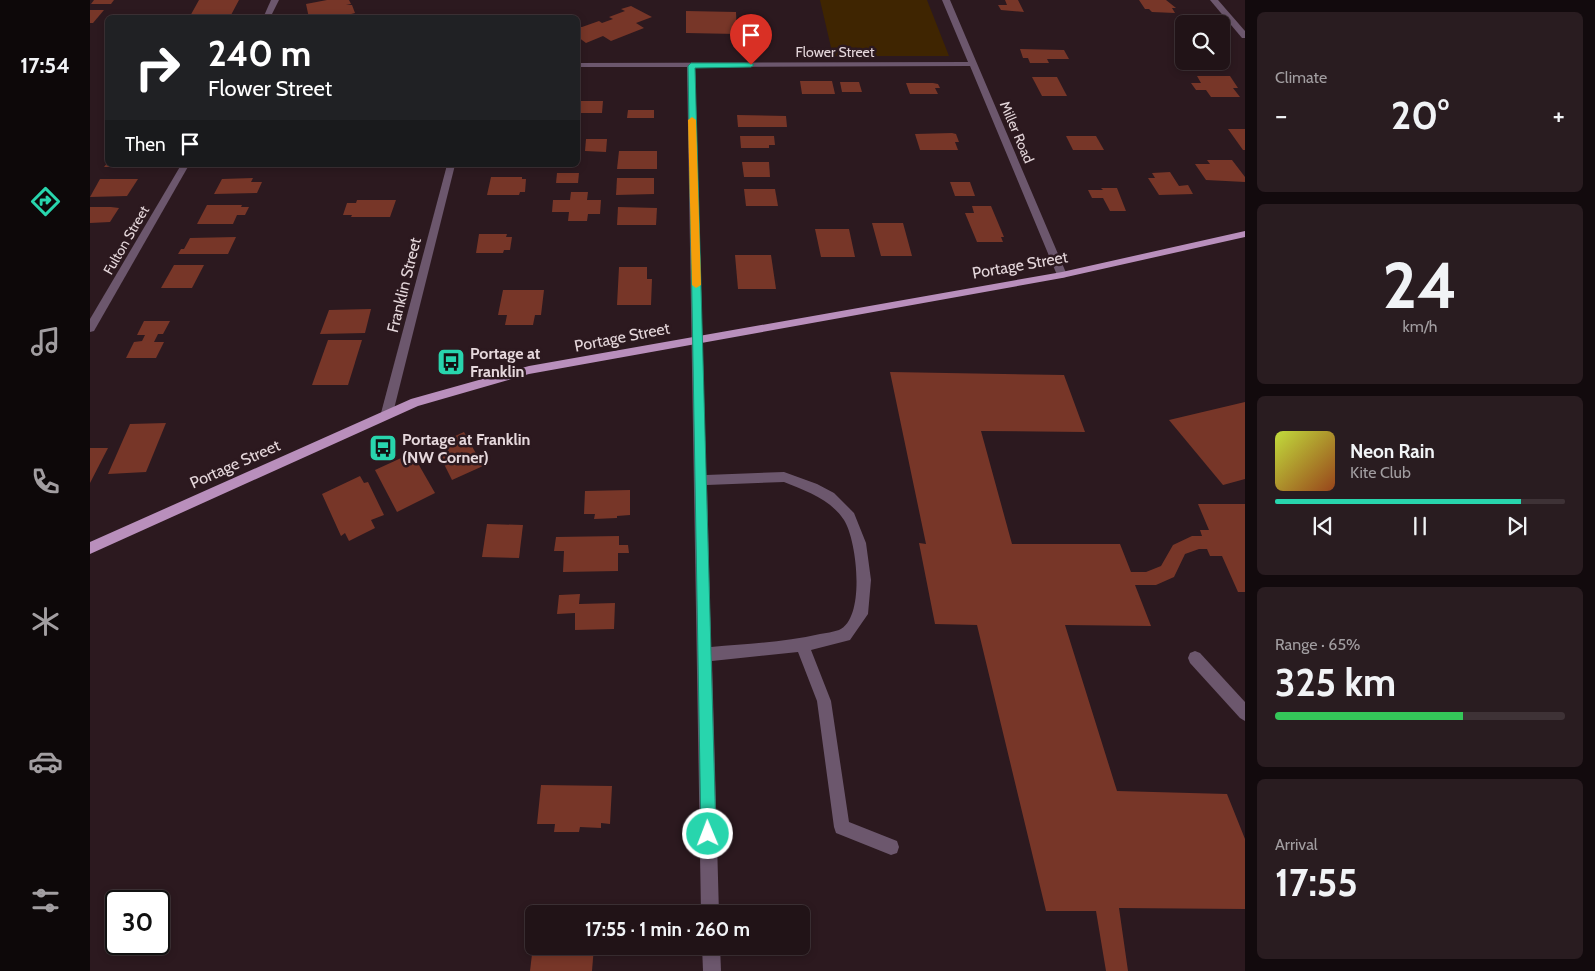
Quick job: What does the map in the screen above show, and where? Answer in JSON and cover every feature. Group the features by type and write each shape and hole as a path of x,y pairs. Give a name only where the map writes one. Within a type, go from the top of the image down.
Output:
{"main road":[{"name":"Portage Street","path":"90,548 387,413 415,402 529,370 1062,275 1245,234"}],"street":[{"path":"268,15 275,0"},
{"name":"Miller Road","path":"946,0 1062,275"},
{"path":"1214,0 1245,36"},
{"name":"Flower Street","path":"580,65 973,64"},
{"path":"691,66 710,905"},
{"name":"Fulton Street","path":"90,328 184,167"},
{"name":"Franklin Street","path":"387,413 450,167"},
{"path":"700,480 784,477 830,497 849,518 859,543 864,580 861,614 845,635 802,645 704,655"},
{"path":"802,645 824,702 842,827 891,847"},
{"path":"1195,658 1245,713"},
{"path":"711,955 712,971"}],"shaded area":[{"path":"820,0 927,0 949,56 833,56"}],"building":[{"path":"94,0 114,0 111,4 91,4"},
{"path":"199,0 239,0 231,15 191,15"},
{"path":"327,0 349,0 351,4 346,5 352,5 355,13 347,15 308,15 306,4"},
{"path":"1005,0 1018,0 1024,12 1001,10 998,5 1007,5"},
{"path":"1139,0 1166,0 1176,8 1172,8 1175,13 1152,12 1149,9 1145,9"},
{"path":"631,6 652,17 636,23 644,28 611,41 603,36 586,43 580,38 580,27 613,19 609,17 625,11 621,9"},
{"path":"90,10 104,10 93,23 90,23"},
{"path":"686,11 736,12 737,34 686,33"},
{"path":"1020,49 1064,50 1069,59 1047,59 1049,63 1030,63 1028,58 1023,58"},
{"path":"1197,76 1230,76 1238,88 1233,88 1240,97 1211,97 1206,90 1196,90 1191,83 1201,83"},
{"path":"1032,77 1057,77 1067,96 1042,96"},
{"path":"800,81 832,81 835,94 802,94"},
{"path":"840,82 859,82 862,92 842,92"},
{"path":"906,83 933,83 938,84 940,88 935,88 938,94 910,94"},
{"path":"581,101 603,101 602,113 580,113"},
{"path":"628,110 654,110 654,118 627,118"},
{"path":"737,115 786,116 787,127 738,127"},
{"path":"1228,129 1245,129 1245,150 1243,150"},
{"path":"915,134 956,134 959,142 955,142 958,150 920,150"},
{"path":"740,136 774,136 775,145 769,145 769,148 741,148"},
{"path":"1066,136 1096,136 1104,150 1073,150"},
{"path":"586,139 607,139 606,152 585,151"},
{"path":"619,151 657,151 657,169 617,169"},
{"path":"1207,160 1232,160 1245,177 1245,182 1206,180 1195,164 1210,164"},
{"path":"742,162 769,162 770,177 744,177"},
{"path":"1170,172 1179,186 1188,185 1193,194 1159,195 1148,178 1155,178 1152,173"},
{"path":"557,173 579,173 578,183 556,183"},
{"path":"491,177 522,177 522,179 526,179 525,192 520,192 519,195 487,195"},
{"path":"253,178 251,182 262,182 257,193 214,194 222,179"},
{"path":"617,178 654,178 654,194 616,195"},
{"path":"100,179 138,179 127,196 90,197"},
{"path":"950,182 970,182 975,196 955,196"},
{"path":"1101,188 1117,188 1126,211 1110,211 1103,198 1092,198 1088,190 1103,190"},
{"path":"744,189 775,189 778,206 746,206"},
{"path":"571,192 588,192 587,200 601,200 600,214 588,214 587,221 568,221 569,212 552,212 553,200 570,200"},
{"path":"357,200 396,200 390,217 351,217 352,215 343,215 347,203 356,203"},
{"path":"207,205 242,205 241,207 249,207 245,215 237,215 233,224 197,224"},
{"path":"972,206 991,206 1004,237 1001,237 1003,242 977,242 965,213 974,213"},
{"path":"90,207 119,208 110,222 90,223"},
{"path":"618,207 657,208 656,225 617,225"},
{"path":"872,223 903,223 912,256 881,256"},
{"path":"815,229 849,229 855,257 821,257"},
{"path":"479,234 507,234 506,237 512,237 510,250 504,250 503,253 476,253"},
{"path":"236,237 228,254 178,254 181,249 184,249 190,238"},
{"path":"735,255 771,255 776,289 738,289"},
{"path":"174,265 204,265 192,288 161,288"},
{"path":"619,267 647,267 647,279 652,279 651,305 617,305"},
{"path":"503,290 544,290 541,315 535,315 533,325 505,325 507,315 498,315"},
{"path":"371,309 365,333 320,334 329,310"},
{"path":"144,321 170,321 163,334 158,334 154,342 164,342 156,358 126,358 134,342 142,341 145,335 137,335"},
{"path":"328,340 362,340 348,385 312,385"},
{"path":"890,372 1064,375 1085,432 981,431 1012,544 1120,544 1131,572 1146,572 1161,566 1173,545 1192,536 1202,536 1200,530 1209,530 1198,504 1245,504 1245,592 1238,592 1222,556 1210,556 1207,549 1199,549 1185,554 1174,577 1156,585 1135,585 1151,626 1065,625 1117,791 1227,794 1245,839 1245,909 1119,908 1128,971 1106,971 1096,911 1046,911 977,625 935,624 919,543 926,544"},
{"path":"1245,402 1245,479 1223,485 1169,420"},
{"path":"166,423 146,472 108,474 130,424"},
{"path":"464,432 483,466 452,480 438,452 448,448 444,441"},
{"path":"90,448 108,448 90,483"},
{"path":"412,453 435,493 397,512 375,470"},
{"path":"360,476 364,483 368,482 384,515 371,520 375,528 349,541 345,533 341,536 322,494"},
{"path":"630,490 630,515 617,516 617,518 594,519 595,514 584,514 585,491"},
{"path":"487,524 523,525 519,558 482,557"},
{"path":"619,536 619,545 628,545 629,553 618,553 618,571 563,572 564,551 554,551 556,537"},
{"path":"580,594 579,604 615,603 614,629 575,630 575,613 557,614 559,595"},
{"path":"541,785 612,786 610,824 601,823 601,828 580,827 579,832 554,832 555,824 537,824"},
{"path":"532,955 593,955 592,971 530,971"}],"slow traffic":[{"path":"692,120 696,285"}],"place":[{"name":"Portage at Franklin","path":"451,362"},
{"name":"Portage at Franklin (NW Corner)","path":"383,448"}],"route":[{"path":"708,834 691,66 751,65"}]}
